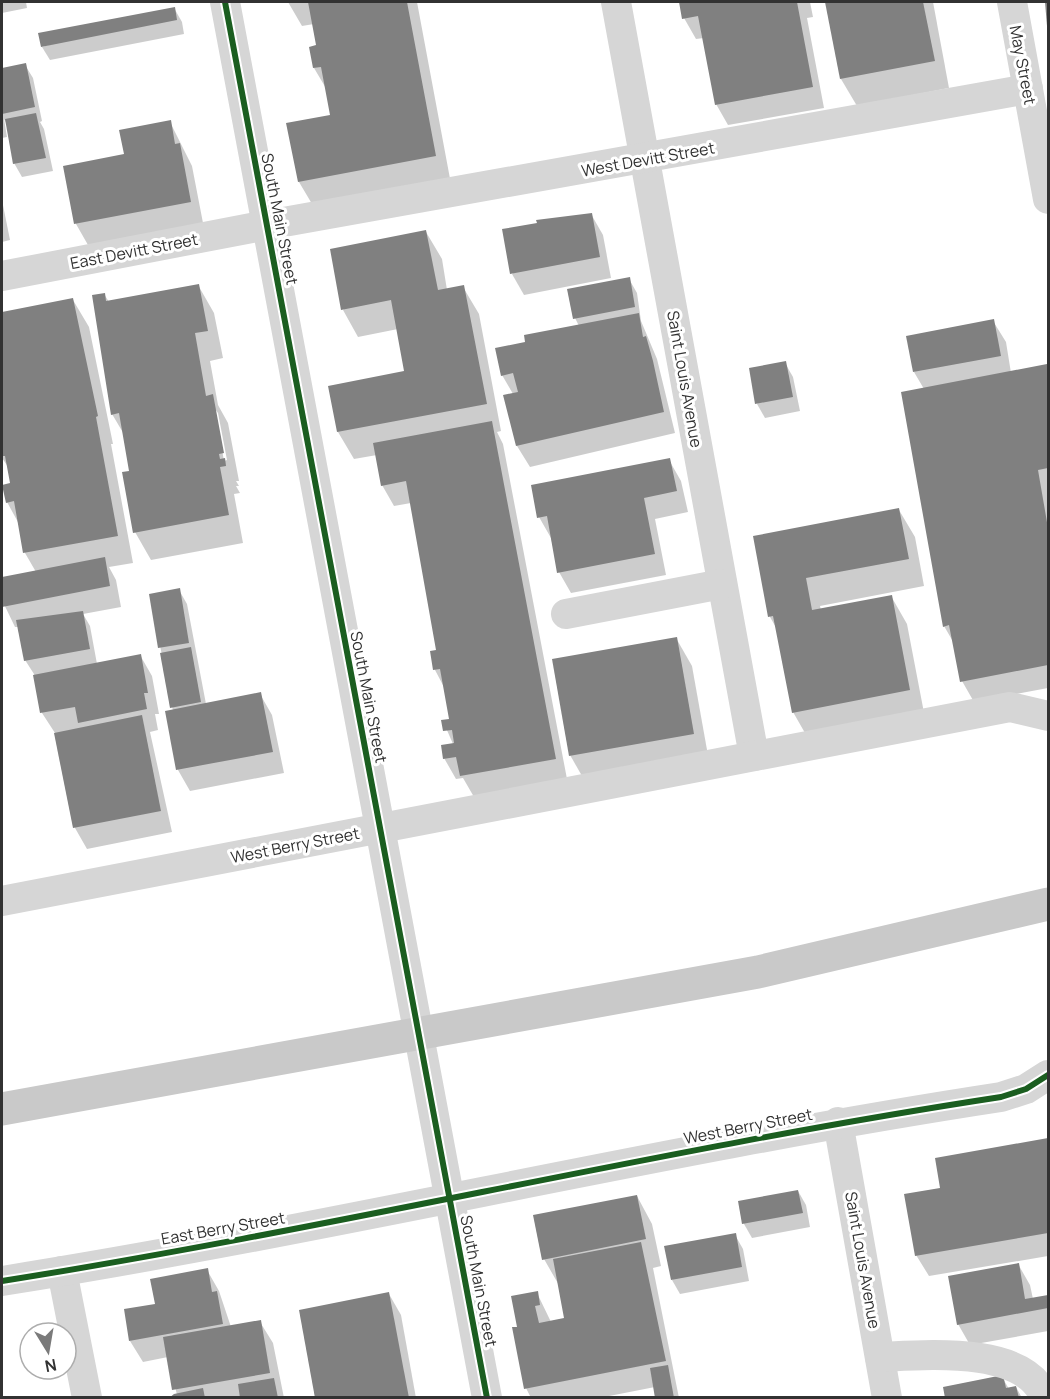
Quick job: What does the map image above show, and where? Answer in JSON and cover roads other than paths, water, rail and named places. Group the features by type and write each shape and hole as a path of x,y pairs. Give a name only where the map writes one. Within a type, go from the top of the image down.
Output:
{"main road":[{"path":"2,1109 758,972 1048,904"}],"street":[{"name":"South Main Street","path":"225,2 487,1398"},
{"name":"Saint Louis Avenue","path":"616,2 754,756"},
{"name":"May Street","path":"1012,2 1048,199"},
{"name":"West Devitt Street","path":"267,225 645,160 1028,90"},
{"name":"East Devitt Street","path":"2,276 267,225"},
{"path":"566,614 722,584"},
{"name":"West Berry Street","path":"2,901 1010,707 1048,716"},
{"name":"West Berry Street","path":"450,1199 838,1122 1001,1097 1026,1089 1048,1075"},
{"name":"Saint Louis Avenue","path":"838,1122 887,1398"},
{"name":"East Berry Street","path":"2,1281 450,1199"},
{"path":"62,1271 87,1398"},
{"path":"880,1357 934,1355 973,1357 1019,1368 1043,1392 1045,1398"}]}
